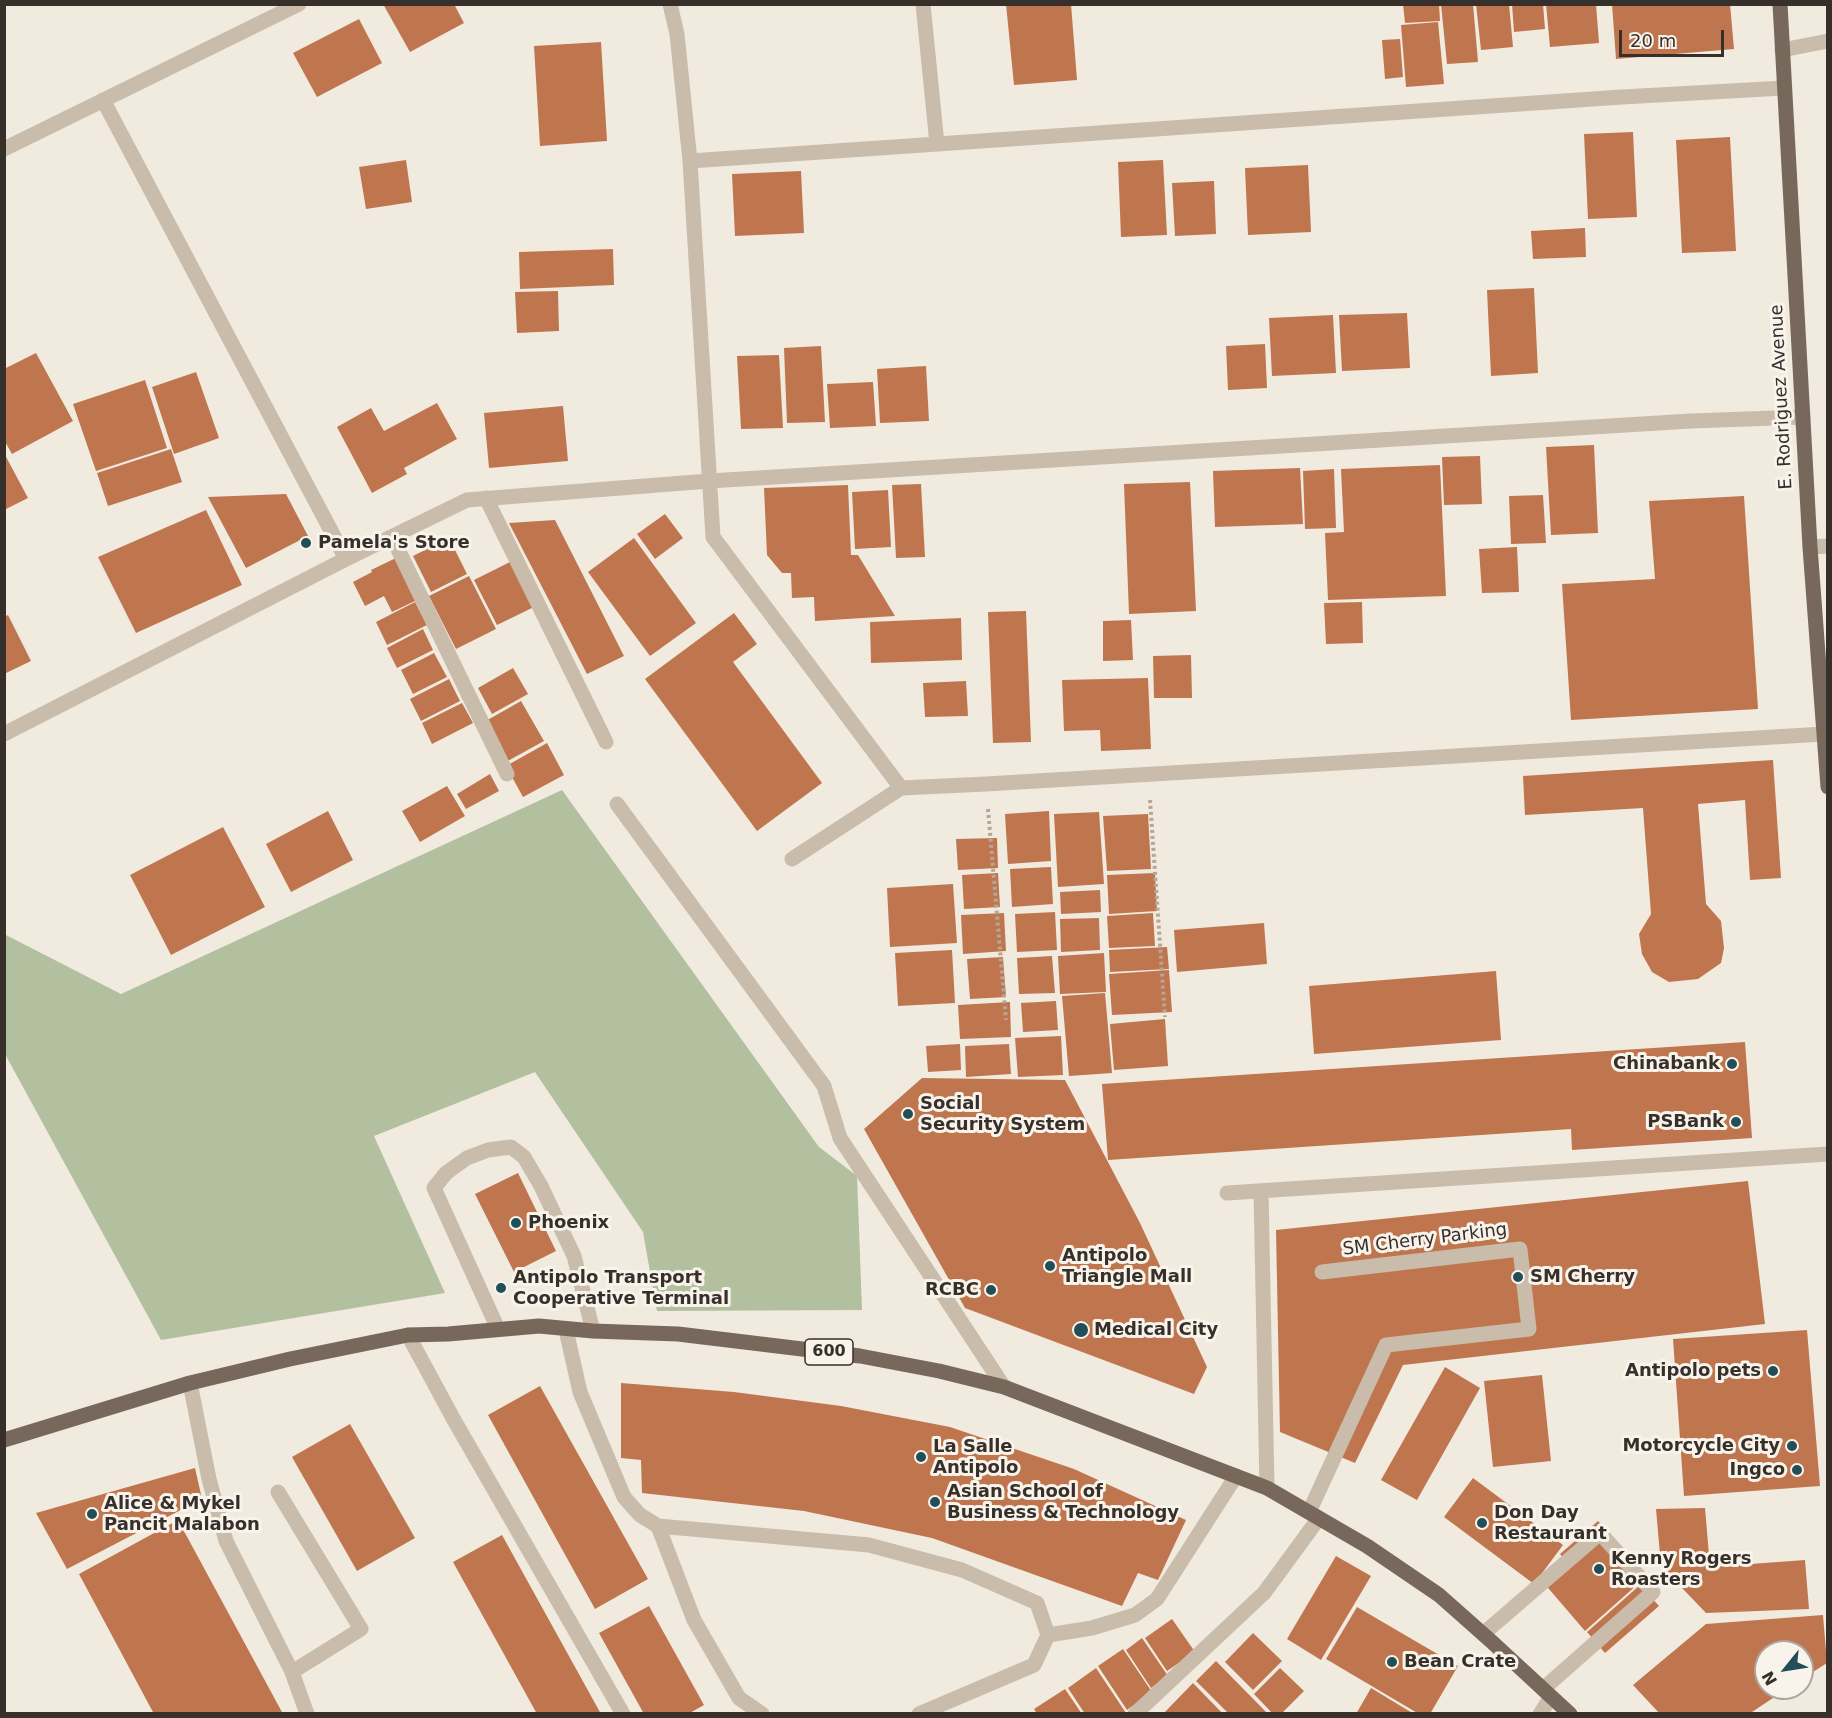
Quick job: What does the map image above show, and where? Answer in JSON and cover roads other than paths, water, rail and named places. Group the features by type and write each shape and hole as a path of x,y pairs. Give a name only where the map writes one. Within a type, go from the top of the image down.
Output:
{"main road":[{"name":"E. Rodriguez Avenue","path":"1780,4 1810,547 1827,787"},
{"name":"600","path":"4,1440 190,1383 290,1359 408,1335 538,1326 566,1330 678,1334 860,1356 939,1371 1004,1387 1267,1488 1368,1546 1439,1595 1570,1713"}],"street":[{"path":"4,150 299,4"},
{"path":"670,4 677,34 690,161 713,537 901,788"},
{"path":"923,4 937,144"},
{"path":"1782,50 1827,41"},
{"path":"690,161 1622,97 1784,88"},
{"path":"104,100 346,559"},
{"path":"4,734 346,559 467,500 709,481 1667,423 1803,417"},
{"path":"486,498 606,742"},
{"path":"392,537 507,774"},
{"path":"1810,547 1827,546"},
{"path":"792,859 901,788 1824,734"},
{"path":"617,804 824,1086 840,1138 1004,1387"},
{"path":"498,1329 434,1188 447,1173 467,1158 488,1150 511,1148 524,1157 541,1186 574,1256 593,1331"},
{"path":"1227,1193 1827,1154"},
{"path":"1262,1191 1267,1488"},
{"name":"SM Cherry Parking","path":"1314,1515 1386,1345 1529,1329 1520,1249 1322,1272"},
{"path":"566,1330 580,1392 624,1497 640,1515 658,1526 869,1545 962,1570 1037,1603 1048,1635 1034,1665 919,1713"},
{"path":"408,1335 454,1420 623,1713"},
{"path":"190,1383 209,1479 226,1541 292,1672 307,1713"},
{"path":"1048,1635 1092,1628 1135,1615 1157,1599 1236,1476"},
{"path":"278,1492 361,1629 292,1672"},
{"path":"1136,1713 1264,1593 1314,1515"},
{"path":"658,1526 694,1620 739,1698 762,1713"},
{"path":"1483,1634 1600,1533 1653,1592 1547,1693 1540,1713"}],"place":[{"name":"Pamela's Store","path":"306,543"},
{"name":"Chinabank","path":"1732,1064"},
{"name":"Social Security System","path":"908,1114"},
{"name":"PSBank","path":"1736,1122"},
{"name":"Phoenix","path":"516,1223"},
{"name":"Antipolo Triangle Mall","path":"1050,1266"},
{"name":"SM Cherry","path":"1518,1277"},
{"name":"Antipolo Transport Cooperative Terminal","path":"501,1288"},
{"name":"RCBC","path":"991,1290"},
{"name":"Medical City","path":"1081,1330"},
{"name":"Antipolo pets","path":"1773,1371"},
{"name":"Motorcycle City","path":"1792,1446"},
{"name":"La Salle Antipolo","path":"921,1457"},
{"name":"Ingco","path":"1797,1470"},
{"name":"Asian School of Business & Technology","path":"935,1502"},
{"name":"Alice & Mykel Pancit Malabon","path":"92,1514"},
{"name":"Don Day Restaurant","path":"1482,1523"},
{"name":"Kenny Rogers Roasters","path":"1599,1569"},
{"name":"Bean Crate","path":"1392,1662"}]}
